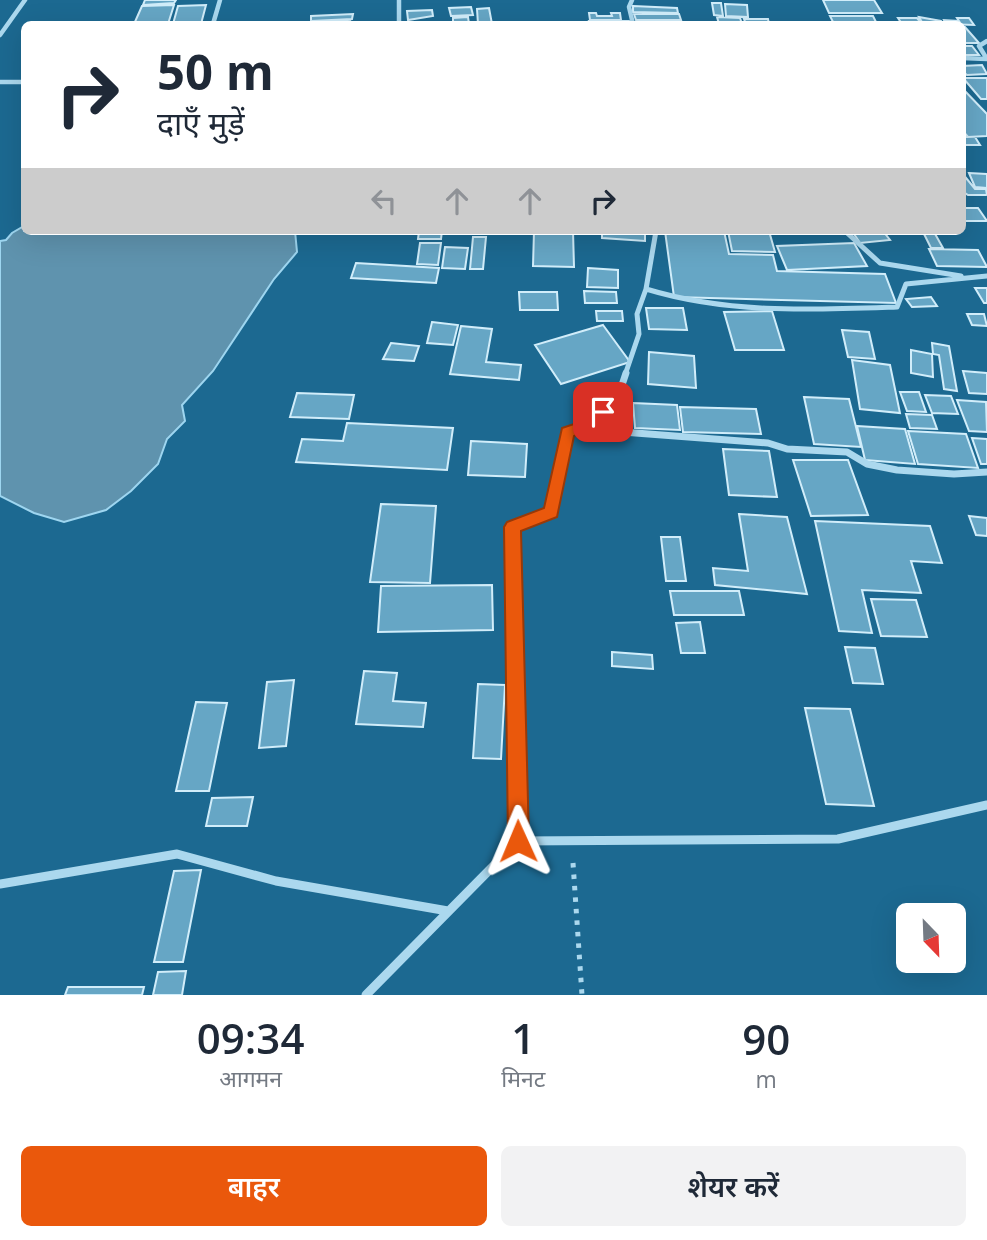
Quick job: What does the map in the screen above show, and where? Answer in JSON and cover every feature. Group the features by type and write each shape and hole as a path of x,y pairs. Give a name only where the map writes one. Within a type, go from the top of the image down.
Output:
{"street":[{"path":"0,35 26,0"},
{"path":"214,21 220,0"},
{"path":"399,0 400,21"},
{"path":"631,21 629,7 632,0"},
{"path":"966,58 987,59 979,46 987,41"},
{"path":"0,82 21,82"},
{"path":"518,841 512,527 551,512 568,432 594,423 621,388 639,334 636,314 646,289 655,235"},
{"path":"849,235 880,263 972,278"},
{"path":"646,289 679,301 786,309 897,307 906,284 987,276"},
{"path":"594,423 609,431 649,436 768,443 787,449 847,452 855,461 870,466 955,474 987,471"},
{"path":"366,995 518,841 838,838 987,805"},
{"path":"0,884 177,854 276,881 448,911"}],"path":[{"path":"571,841 582,995"}],"water":[{"path":"21,228 21,235 295,235 297,252 274,279 213,371 182,405 185,421 167,439 158,464 131,491 106,510 64,522 34,513 0,496 0,241 6,240"}],"building":[{"path":"145,0 176,0 174,3 143,5"},
{"path":"823,0 874,0 882,13 829,13"},
{"path":"712,3 721,3 723,16 714,15"},
{"path":"725,4 747,5 748,17 726,16"},
{"path":"174,5 169,21 135,21 142,6"},
{"path":"206,5 202,21 174,21 178,6"},
{"path":"633,6 677,8 678,13 633,12"},
{"path":"471,7 473,15 451,16 449,8"},
{"path":"489,8 491,21 478,21 477,9"},
{"path":"432,10 433,16 408,20 407,11"},
{"path":"589,13 612,16 611,13 620,13 621,20 590,20"},
{"path":"353,14 352,19 311,21 311,16"},
{"path":"634,14 679,14 681,20 636,20"},
{"path":"830,16 873,16 876,21 832,21"},
{"path":"468,17 469,21 453,21 453,18"},
{"path":"717,17 740,18 741,21 718,21"},
{"path":"919,17 941,21 921,21"},
{"path":"898,18 917,18 920,21 900,21"},
{"path":"957,18 969,18 974,25 966,25 966,21 959,21"},
{"path":"744,19 768,21 745,21"},
{"path":"966,28 979,43 966,43"},
{"path":"966,46 972,46 979,55 966,55"},
{"path":"982,65 987,74 967,75 966,66"},
{"path":"966,78 987,78 987,99 981,99"},
{"path":"966,92 987,114 987,136 968,137"},
{"path":"966,137 975,137 980,145 966,145"},
{"path":"969,173 987,174 987,188 975,187"},
{"path":"966,178 975,189 986,189 987,195 968,195"},
{"path":"966,208 978,208 987,221 966,221"},
{"path":"418,235 442,235 441,239 418,239"},
{"path":"534,235 573,235 574,267 533,266"},
{"path":"602,235 645,235 645,241 602,238"},
{"path":"666,235 725,235 729,254 773,255 777,271 885,274 896,303 674,297"},
{"path":"729,235 770,235 775,252 732,251"},
{"path":"855,235 886,235 890,240 860,243"},
{"path":"924,235 936,235 943,248 931,248"},
{"path":"473,237 486,237 483,269 470,269"},
{"path":"420,243 441,243 438,265 417,264"},
{"path":"854,243 867,266 787,270 777,246"},
{"path":"445,247 468,248 465,269 442,268"},
{"path":"929,249 978,250 987,267 937,266"},
{"path":"356,263 439,268 436,283 351,278"},
{"path":"588,268 618,270 618,288 587,287"},
{"path":"975,288 987,288 987,303 984,303"},
{"path":"584,291 616,292 617,303 585,303"},
{"path":"519,292 557,292 558,310 520,310"},
{"path":"931,297 937,306 912,307 906,299"},
{"path":"646,308 683,308 687,330 649,329"},
{"path":"596,311 622,311 623,321 597,321"},
{"path":"772,311 784,350 735,350 724,312"},
{"path":"967,314 984,314 987,326 972,325"},
{"path":"432,322 458,325 453,345 427,343"},
{"path":"603,325 630,362 561,384 535,345"},
{"path":"461,326 492,329 486,362 521,365 519,380 450,374"},
{"path":"842,330 869,332 875,359 848,357"},
{"path":"391,343 419,346 414,361 383,359"},
{"path":"932,343 949,346 957,391 944,389 939,355 933,354"},
{"path":"911,350 932,354 933,377 911,373"},
{"path":"649,352 694,356 696,388 648,384"},
{"path":"852,360 890,365 900,413 860,409"},
{"path":"963,371 987,373 987,394 969,393"},
{"path":"900,392 919,392 926,412 907,411"},
{"path":"297,393 354,395 349,419 290,417"},
{"path":"925,395 951,396 958,414 932,413"},
{"path":"804,397 849,399 861,447 814,444"},
{"path":"957,400 986,402 987,432 969,431"},
{"path":"633,403 677,405 680,430 635,428"},
{"path":"680,407 756,409 761,434 683,432"},
{"path":"906,414 932,415 937,429 910,428"},
{"path":"347,423 453,428 447,470 296,462 302,439 343,441"},
{"path":"857,426 905,429 915,464 865,460"},
{"path":"908,431 966,434 978,468 918,464"},
{"path":"972,438 987,439 987,464 981,464"},
{"path":"471,441 527,444 525,477 468,475"},
{"path":"723,449 769,451 777,497 729,495"},
{"path":"793,460 848,460 868,515 811,516"},
{"path":"381,504 436,506 430,583 370,582"},
{"path":"739,514 787,517 807,594 715,585 713,568 748,571"},
{"path":"969,516 987,518 987,536 976,535"},
{"path":"815,521 930,526 942,563 911,561 921,593 862,590 872,633 839,631"},
{"path":"661,537 680,537 686,581 666,581"},
{"path":"492,585 493,630 378,632 381,586"},
{"path":"670,591 739,591 744,615 674,615"},
{"path":"871,599 916,600 927,637 881,636"},
{"path":"700,622 705,653 681,653 676,623"},
{"path":"845,647 875,648 883,684 853,683"},
{"path":"612,652 652,655 653,669 612,666"},
{"path":"364,671 397,673 393,701 426,703 423,727 356,724"},
{"path":"294,680 286,746 259,748 267,682"},
{"path":"478,684 505,685 501,759 473,758"},
{"path":"196,702 227,703 209,791 176,791"},
{"path":"805,708 850,709 874,806 826,804"},
{"path":"253,797 247,826 206,826 212,798"},
{"path":"201,870 183,962 154,962 174,871"},
{"path":"186,971 182,995 153,995 158,972"},
{"path":"68,987 144,987 142,995 65,995"}],"route":[{"path":"518,841 512,527 551,512 568,432 594,423 603,412"}]}
